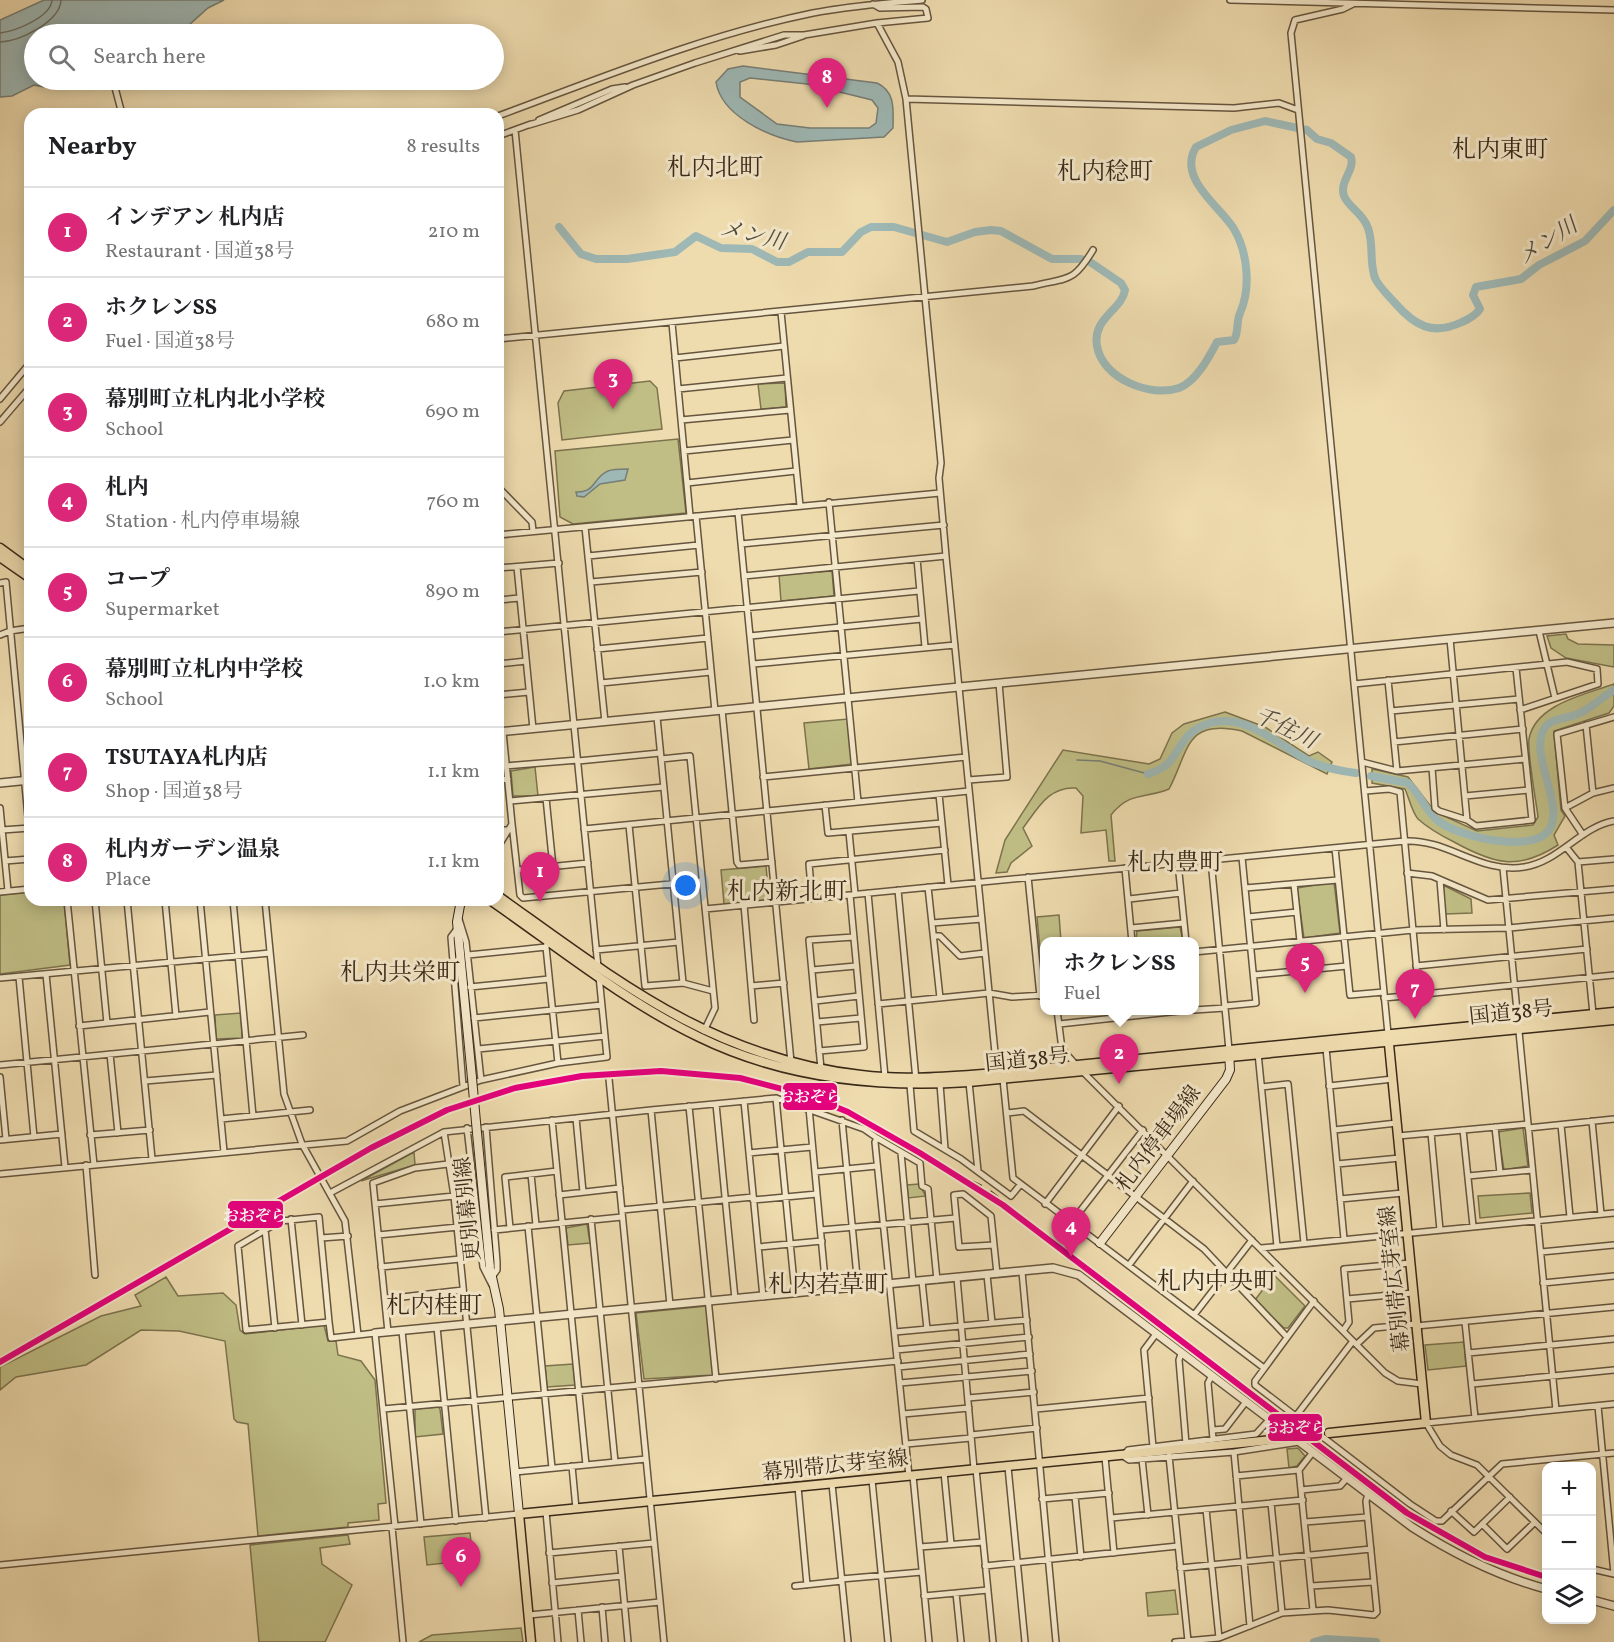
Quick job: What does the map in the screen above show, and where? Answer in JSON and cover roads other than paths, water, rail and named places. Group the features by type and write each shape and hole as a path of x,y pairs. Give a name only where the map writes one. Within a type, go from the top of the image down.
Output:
{"main road":[{"path":"0,548 24,566"},
{"path":"0,556 24,574"},
{"name":"国道38号","path":"504,902 549,941 598,966 702,1034"},
{"name":"更別幕別線","path":"459,906 457,929 492,1277 500,1321 519,1514"},
{"name":"国道38号","path":"499,906 659,1016 790,1066 861,1082 940,1084 969,1082 1000,1076"},
{"name":"国道38号","path":"1518,1026 1614,1012"},
{"name":"国道38号","path":"790,1066 885,1077 914,1083 1518,1026 1614,1020"},
{"name":"国道38号","path":"1258,1051 1326,1048 1388,1038"},
{"name":"幕別帯広芽室線","path":"1388,1038 1426,1422"},
{"name":"札内停車場線","path":"1100,1243 1226,1079 1230,1070 1229,1054"},
{"path":"1329,1433 1426,1422"},
{"name":"幕別帯広芽室線","path":"519,1514 1283,1439"},
{"path":"519,1514 531,1642"}],"street":[{"path":"504,114 674,52 737,32 814,13 873,4 921,0"},
{"path":"1230,0 1614,10"},
{"path":"504,134 612,89 633,85 784,35 804,35 877,23 928,18 926,9 922,7 880,8 873,4"},
{"path":"1353,4 1343,9 1299,18 1292,23 1291,33 1388,1038"},
{"path":"877,23 898,62 906,99 941,463 940,493 985,953 1013,1178 1264,1368"},
{"path":"116,90 120,108"},
{"path":"906,99 1234,108 1279,103 1298,110"},
{"path":"0,1174 347,1141 400,1112 463,1086 558,1063 607,1057 515,130"},
{"path":"504,339 1034,286 1070,279 1081,270 1093,250"},
{"path":"781,312 800,506"},
{"path":"672,323 687,483 699,545 711,672 739,865 772,862"},
{"path":"675,358 784,346"},
{"path":"0,399 24,370"},
{"path":"678,389 787,378"},
{"path":"0,422 24,396"},
{"path":"681,420 790,410"},
{"path":"684,451 793,440"},
{"path":"687,483 796,471"},
{"path":"504,493 532,522 533,531"},
{"path":"504,534 940,493"},
{"path":"829,502 858,802"},
{"path":"738,512 790,1066"},
{"path":"741,544 944,525"},
{"path":"585,526 605,722"},
{"path":"588,556 699,545"},
{"path":"744,576 946,556"},
{"path":"917,559 925,647"},
{"path":"504,568 559,563"},
{"path":"517,567 533,729"},
{"path":"591,582 702,572"},
{"path":"0,583 6,582 24,754"},
{"path":"504,631 920,591"},
{"path":"504,599 520,598"},
{"path":"0,613 9,612"},
{"path":"750,636 922,619"},
{"path":"504,732 1614,623"},
{"path":"0,635 24,629"},
{"path":"1539,631 1555,698"},
{"path":"597,649 708,638"},
{"path":"1450,639 1467,820"},
{"path":"753,664 955,645"},
{"path":"504,663 526,661"},
{"path":"1354,684 1567,662 1597,669 1598,684 1520,710"},
{"path":"1432,768 1435,808 1467,820 1476,826 1532,820 1516,668"},
{"path":"601,683 711,672"},
{"path":"1388,680 1397,771"},
{"path":"968,780 1007,777 999,683"},
{"path":"504,694 529,692"},
{"path":"1391,711 1519,699"},
{"path":"657,717 682,983"},
{"path":"1583,835 1565,808 1557,734 1614,717"},
{"path":"1586,725 1593,793"},
{"path":"1394,742 1522,729"},
{"path":"504,755 520,895 523,898 702,880"},
{"path":"506,766 578,760 690,756 715,1008 702,1034"},
{"path":"763,777 966,757"},
{"path":"1362,762 1397,771 1525,759"},
{"path":"504,779 508,779"},
{"path":"0,783 24,780"},
{"path":"510,801 664,787"},
{"path":"1565,808 1593,793 1614,788"},
{"path":"1365,791 1389,789 1400,792 1419,994"},
{"path":"1465,796 1528,790"},
{"path":"584,829 969,791"},
{"path":"939,794 948,885"},
{"path":"546,798 553,867"},
{"path":"825,806 828,833 942,823"},
{"path":"0,808 8,891"},
{"path":"705,909 1405,841 1439,844 1475,861 1503,868 1534,865 1583,835 1614,821"},
{"path":"629,825 645,986 682,983 713,991"},
{"path":"504,829 511,827"},
{"path":"504,838 511,827"},
{"path":"2,830 24,828"},
{"path":"819,1051 864,1047 856,966 849,832"},
{"path":"1566,847 1578,862 1593,1014"},
{"path":"1335,848 1350,995 1419,994 1614,975"},
{"path":"812,898 809,864 945,850"},
{"path":"1199,1010 1256,1003 1242,857"},
{"path":"4,861 24,859"},
{"path":"1578,862 1614,859"},
{"path":"1211,860 1229,1054"},
{"path":"518,870 588,863"},
{"path":"1178,863 1186,937"},
{"path":"1125,868 1132,937"},
{"path":"1503,868 1556,1410"},
{"path":"1407,873 1432,876 1488,900 1614,889"},
{"path":"1028,877 1040,979"},
{"path":"1245,888 1338,880"},
{"path":"1440,880 1444,930"},
{"path":"1294,884 1300,941"},
{"path":"928,887 940,998"},
{"path":"0,892 24,890"},
{"path":"898,890 909,1001 914,1083 914,1131 978,1171 1011,1196 1020,1185"},
{"path":"868,893 885,1077"},
{"path":"1129,899 1181,894"},
{"path":"744,905 754,1020"},
{"path":"68,906 94,1165"},
{"path":"96,906 107,1023"},
{"path":"128,906 152,1159"},
{"path":"166,906 176,1016"},
{"path":"201,906 224,1152"},
{"path":"234,906 254,1116"},
{"path":"266,906 284,1094 302,1144 344,1216 358,1335"},
{"path":"1248,917 1297,912"},
{"path":"457,915 461,920 468,955 482,1080"},
{"path":"1199,951 1413,930 1509,928 1614,918"},
{"path":"932,923 982,919"},
{"path":"1131,928 1184,922"},
{"path":"457,929 451,937 463,1086"},
{"path":"934,936 940,936 960,956 985,953"},
{"path":"821,1069 809,940 854,937"},
{"path":"468,955 549,941 549,979 558,1063"},
{"path":"596,950 679,942"},
{"path":"1416,966 1587,949"},
{"path":"0,978 270,952"},
{"path":"812,970 856,966"},
{"path":"1254,975 1347,966"},
{"path":"46,974 65,1167"},
{"path":"18,977 34,1137"},
{"path":"471,987 549,979"},
{"path":"751,986 783,983"},
{"path":"878,1004 989,993 1012,997 1040,996"},
{"path":"815,1001 859,996"},
{"path":"474,1018 602,1005"},
{"path":"79,1026 210,1012"},
{"path":"1058,1015 1062,1049 1079,1068 1392,1378 1408,1384 1422,1384"},
{"path":"1059,1024 1125,1015"},
{"path":"817,1022 861,1018"},
{"path":"0,1065 303,1035"},
{"path":"478,1049 605,1036"},
{"path":"1326,1048 1344,1239"},
{"path":"1258,1051 1277,1246"},
{"path":"110,1054 118,1133"},
{"path":"145,1082 216,1075"},
{"path":"0,1077 3,1140 62,1134"},
{"path":"609,1079 664,1642"},
{"path":"1329,1086 1393,1079"},
{"path":"969,1082 978,1171"},
{"path":"940,1084 945,1149"},
{"path":"1262,1087 1288,1084 1304,1243"},
{"path":"330,1193 444,1132 776,1098 864,1129 920,1163 922,1186 928,1189 938,1280"},
{"path":"776,1098 795,1293"},
{"path":"744,1101 763,1297"},
{"path":"716,1104 735,1299"},
{"path":"689,1106 716,1379"},
{"path":"1045,1204 1119,1106"},
{"path":"809,1108 826,1290"},
{"path":"221,1119 310,1110"},
{"path":"651,1110 670,1305"},
{"path":"1006,1113 1024,1111 1204,1249 1225,1275 1287,1337"},
{"path":"576,1118 583,1192"},
{"path":"1398,1136 1495,1127 1561,1125 1614,1119"},
{"path":"552,1120 586,1466"},
{"path":"842,1120 858,1287"},
{"path":"1592,1121 1601,1214"},
{"path":"1334,1130 1397,1123"},
{"path":"1561,1125 1570,1217"},
{"path":"486,1127 497,1270 492,1277"},
{"path":"1495,1127 1500,1173"},
{"path":"467,1128 483,1267 494,1288"},
{"path":"90,1135 150,1130"},
{"path":"1071,1223 1143,1130"},
{"path":"1463,1130 1473,1226"},
{"path":"444,1132 454,1196 486,1518"},
{"path":"1431,1133 1440,1230"},
{"path":"877,1138 875,1142 883,1224 929,1642"},
{"path":"749,1153 812,1147"},
{"path":"901,1153 913,1282"},
{"path":"1337,1164 1400,1158"},
{"path":"388,1332 373,1183 415,1168 448,1164"},
{"path":"86,1165 95,1275"},
{"path":"815,1172 878,1166"},
{"path":"1468,1176 1532,1170"},
{"path":"510,1228 505,1177 557,1171"},
{"path":"531,1174 536,1225"},
{"path":"1129,1265 1192,1181"},
{"path":"559,1195 620,1188"},
{"path":"1340,1199 1403,1193"},
{"path":"622,1210 817,1194"},
{"path":"994,1245 959,1247 954,1195 963,1194 991,1216 994,1245 997,1274"},
{"path":"375,1204 454,1196"},
{"path":"1261,1248 1614,1213"},
{"path":"329,1322 246,1330 238,1245 280,1221 319,1217 331,1338 1053,1268 1079,1275 1412,1527 1462,1557 1494,1572 1542,1588"},
{"path":"494,1230 622,1217"},
{"path":"821,1230 956,1218"},
{"path":"291,1220 302,1325"},
{"path":"591,1220 615,1462"},
{"path":"378,1235 478,1225"},
{"path":"528,1226 552,1468"},
{"path":"265,1229 275,1328"},
{"path":"321,1238 348,1236"},
{"path":"1194,1315 1252,1240"},
{"path":"758,1247 822,1241"},
{"path":"1541,1252 1614,1245"},
{"path":"381,1267 460,1259"},
{"path":"1343,1331 1349,1322 1344,1269 1411,1263"},
{"path":"1022,1272 1056,1642"},
{"path":"987,1275 992,1323"},
{"path":"1544,1283 1614,1276"},
{"path":"957,1278 993,1642"},
{"path":"922,1281 927,1329"},
{"path":"384,1299 463,1290"},
{"path":"1347,1299 1413,1293"},
{"path":"1314,1301 1255,1381 1256,1385 1410,1504 1436,1521 1442,1521 1502,1464 1614,1453"},
{"path":"1296,1416 1355,1343 1374,1328 1465,1322 1614,1307"},
{"path":"895,1332 1027,1320"},
{"path":"1465,1322 1475,1418"},
{"path":"437,1327 456,1521"},
{"path":"402,1330 421,1524"},
{"path":"375,1333 403,1642"},
{"path":"1153,1447 1144,1350 1156,1334"},
{"path":"897,1350 1029,1337"},
{"path":"1468,1353 1614,1338"},
{"path":"383,1409 639,1383 1030,1354"},
{"path":"1181,1354 1179,1360 1186,1444"},
{"path":"1472,1384 1614,1370"},
{"path":"900,1383 1032,1371"},
{"path":"1211,1377 1208,1383 1213,1439"},
{"path":"968,1398 1034,1392"},
{"path":"1036,1409 1149,1398"},
{"path":"1213,1430 1225,1429 1245,1402"},
{"path":"1542,1529 1488,1475 1472,1462 1452,1455 1440,1446 1426,1422 1614,1404"},
{"path":"1596,1570 1614,1574 1598,1406"},
{"path":"903,1414 969,1408"},
{"path":"1269,1420 1256,1434 1128,1450 1123,1455 1129,1460 1234,1452 1299,1442"},
{"path":"906,1444 1037,1428"},
{"path":"1234,1452 1250,1626"},
{"path":"1313,1452 1299,1470 1313,1610"},
{"path":"1169,1456 1188,1641"},
{"path":"1105,1457 1114,1553"},
{"path":"1564,1458 1564,1462"},
{"path":"515,1472 646,1459"},
{"path":"1142,1459 1148,1515"},
{"path":"572,1466 576,1509"},
{"path":"1008,1467 1025,1642"},
{"path":"1236,1476 1299,1470"},
{"path":"944,1472 951,1544"},
{"path":"1301,1490 1340,1486 1347,1478"},
{"path":"872,1480 888,1642"},
{"path":"832,1484 848,1642"},
{"path":"798,1487 807,1585"},
{"path":"1042,1499 1109,1493"},
{"path":"1175,1642 1219,1638 1282,1613 1313,1610 1374,1615 1377,1612 1367,1517 1368,1494"},
{"path":"1075,1496 1081,1557"},
{"path":"1451,1512 1474,1532 1510,1497"},
{"path":"1111,1518 1303,1500"},
{"path":"1271,1503 1282,1613"},
{"path":"1206,1509 1219,1638"},
{"path":"546,1512 558,1642"},
{"path":"0,1565 519,1514"},
{"path":"1305,1522 1367,1517"},
{"path":"1482,1524 1507,1549 1535,1522"},
{"path":"549,1553 654,1542"},
{"path":"920,1547 983,1542"},
{"path":"619,1546 628,1642"},
{"path":"986,1566 1178,1546"},
{"path":"1180,1568 1371,1549"},
{"path":"795,1586 922,1572"},
{"path":"552,1583 622,1576"},
{"path":"1311,1586 1373,1582"},
{"path":"924,1596 988,1590"},
{"path":"956,1593 961,1642"},
{"path":"1596,1601 1614,1606"},
{"path":"529,1615 660,1602"},
{"path":"602,1608 605,1642"},
{"path":"578,1610 581,1642"}],"water":[{"path":"44,0 224,0 208,8 190,24 24,24 24,90 12,96 0,97 0,20"},
{"path":"743,66 877,83 888,91 890,96 893,108 893,128 884,137 797,142 772,135 736,114 720,94 716,82 728,69","holes":["750,78 807,84 872,100 878,108 876,123 869,128 810,128 777,124 740,97 740,82"]},
{"path":"628,469 625,480 600,484 584,497 577,496 576,492 587,490 608,471"}],"waterway":[{"name":"メン川","path":"1090,262 1121,283 1125,290 1119,303 1099,328 1097,346 1101,357 1117,376 1129,383 1142,388 1167,390 1185,385 1201,368 1217,342 1234,340 1236,334 1246,293 1245,260 1234,229 1203,191 1192,170 1192,159 1196,147 1231,130 1265,121 1307,130 1317,139 1331,143 1351,157 1351,167 1343,191 1349,204 1363,218 1368,228 1375,278 1410,318 1433,328 1452,326 1472,317 1480,309 1473,295 1476,287 1521,279 1539,265 1585,241 1614,210"},
{"name":"メン川","path":"559,227 581,254 596,259 627,259 675,252 696,236 721,248 752,249 777,262 789,262 808,252 842,252 861,232 871,227 894,227 947,242 975,232 1001,231 1052,259 1081,259"},
{"name":"千住川","path":"1371,776 1408,783 1433,816 1459,832 1505,842 1537,839 1550,829 1553,815 1552,798 1540,744 1544,729 1551,722 1585,711 1614,690"},
{"name":"千住川","path":"1148,774 1165,766 1188,736 1198,728 1214,722 1229,721 1258,730 1311,762 1356,773"},
{"name":"千住川","path":"1077,760 1100,761 1148,774"},
{"path":"1314,1642 1325,1639 1376,1642"}],"tunnel":[{"path":"1283,1439 1329,1433"}],"railway":[{"path":"920,1153 988,1189 1195,1347 1248,1392"}],"place":[{"name":"札内ガーデン温泉","path":"827,108"},
{"name":"幕別町立札内北小学校","path":"613,409"},
{"name":"インデアン 札内店","path":"540,902"},
{"name":"コープ","path":"1305,993"},
{"name":"TSUTAYA札内店","path":"1415,1019"},
{"name":"ホクレンSS","path":"1119,1084"},
{"name":"札内","path":"1071,1257"},
{"name":"幕別町立札内中学校","path":"461,1587"}],"district":[{"name":"札内東町","path":"1500,149"},
{"name":"札内北町","path":"715,167"},
{"name":"札内稔町","path":"1105,171"},
{"name":"札内豊町","path":"1175,862"},
{"name":"札内新北町","path":"787,891"},
{"name":"札内共栄町","path":"400,972"},
{"name":"札内中央町","path":"1217,1281"},
{"name":"札内若草町","path":"828,1284"},
{"name":"札内桂町","path":"434,1305"}]}
